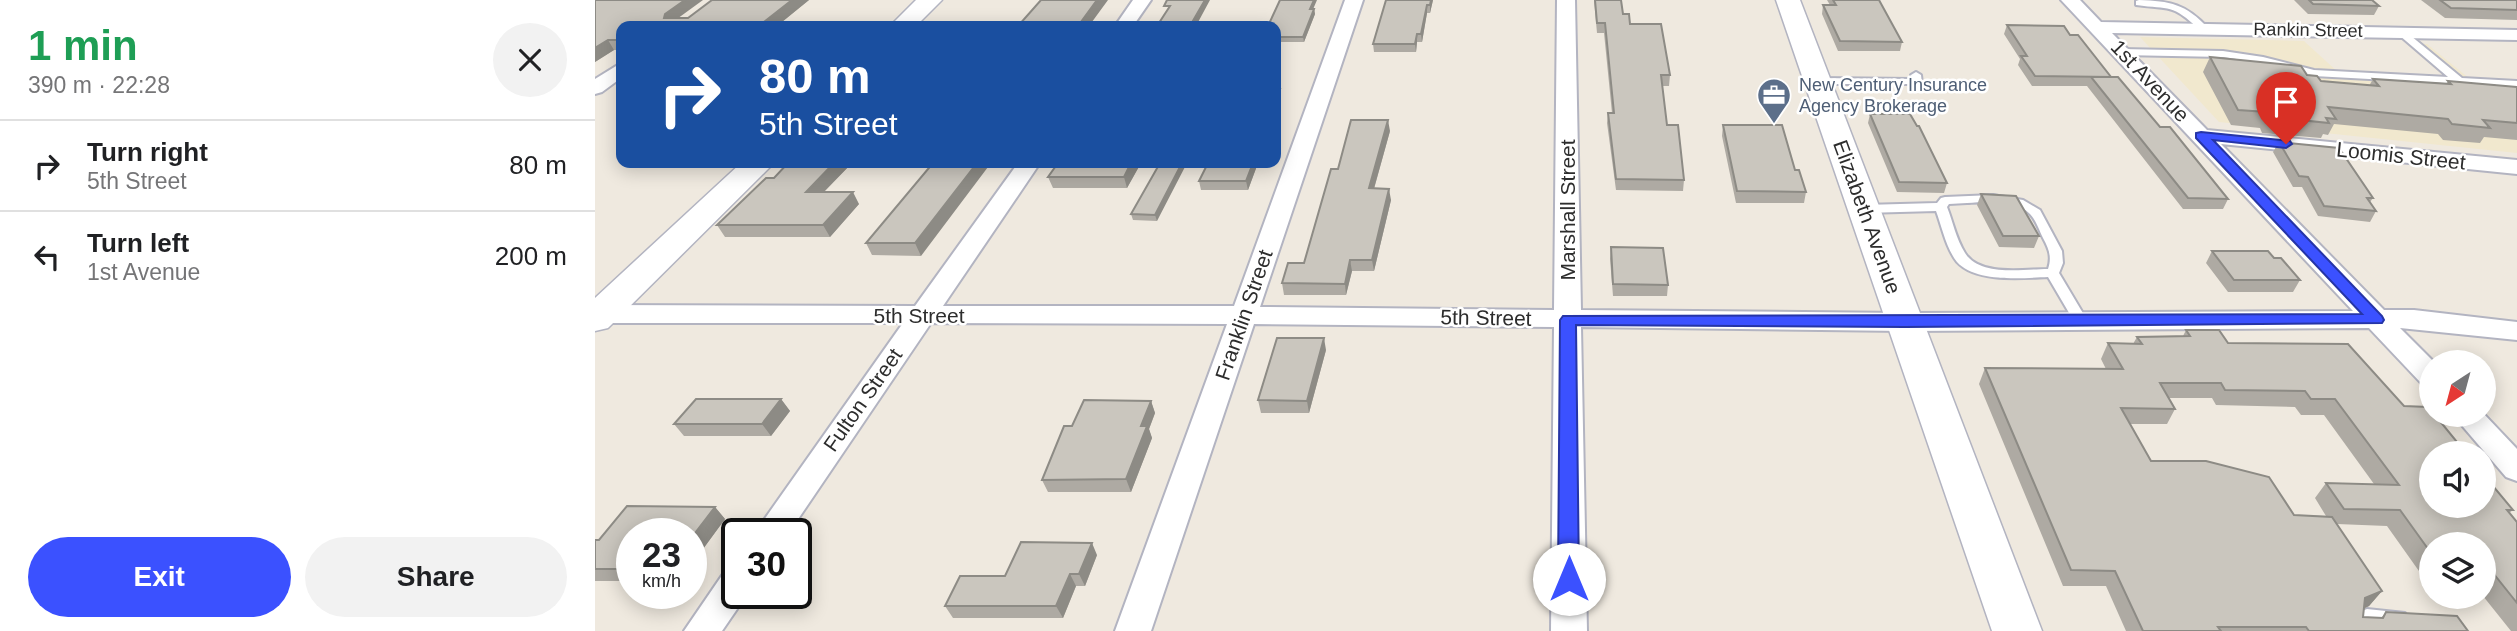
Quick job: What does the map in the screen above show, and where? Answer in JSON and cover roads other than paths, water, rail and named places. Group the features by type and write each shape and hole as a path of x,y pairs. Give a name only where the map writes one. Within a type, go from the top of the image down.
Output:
{"street":[{"path":"907,21 930,0"},
{"path":"1127,21 1142,0"},
{"name":"Franklin Street","path":"1133,631 1354,0"},
{"name":"Marshall Street","path":"1566,0 1569,631"},
{"name":"Elizabeth Avenue","path":"1788,0 2017,631"},
{"name":"1st Avenue","path":"2070,0 2099,27 2419,364"},
{"name":"Rankin Street","path":"2099,27 2517,35"},
{"path":"595,88 616,73"},
{"name":"Loomis Street","path":"2201,135 2517,167"},
{"path":"597,316 754,168"},
{"name":"Fulton Street","path":"781,518 1026,168"},
{"name":"5th Street","path":"597,316 1244,315 1905,322 2414,319 2517,331"},
{"path":"2479,427 2517,469"},
{"path":"702,631 721,604"}],"lane":[{"path":"2139,3 2175,5 2203,28"},
{"path":"2402,33 2459,80"},
{"path":"2121,52 2223,54 2263,60 2314,73 2517,84"},
{"path":"1817,80 1918,82 1916,75"},
{"path":"1941,207 1945,201 2005,200 2021,203 2035,211 2057,251 2059,262 2052,273"},
{"path":"1864,209 1941,207"},
{"path":"1941,207 1962,260 1973,267 1992,273 2052,273"},
{"path":"2052,273 2080,320"},
{"path":"2360,631 2361,620 2367,617 2420,620"}],"place":[{"name":"New Century Insurance Agency Brokerage","path":"1774,125"}]}
